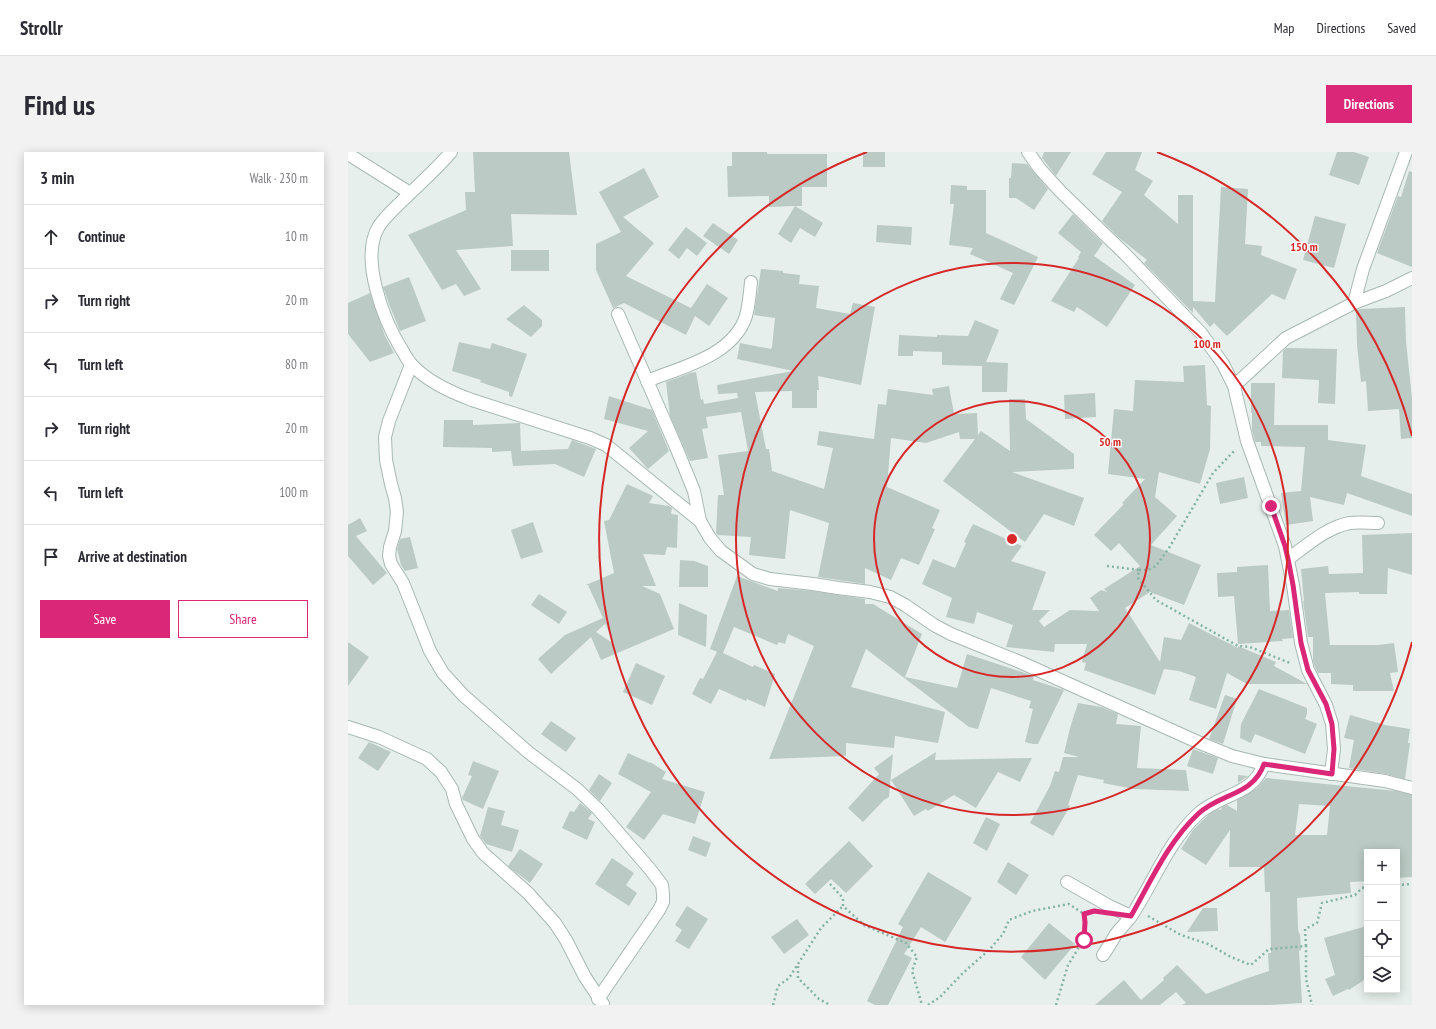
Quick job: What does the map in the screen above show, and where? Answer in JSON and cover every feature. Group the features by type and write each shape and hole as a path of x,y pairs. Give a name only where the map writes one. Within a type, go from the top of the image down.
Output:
{"street":[{"path":"451,152 390,212 378,227 372,247 372,268 375,288 392,333 411,365 434,382 453,393 590,438 606,446 700,521"},
{"path":"1028,152 1040,169 1061,192 1125,254 1200,333 1223,364 1234,386 1247,441 1285,546 1293,585 1301,643 1308,670 1326,704 1332,724 1334,749 1332,774"},
{"path":"1354,303 1363,269 1406,152"},
{"path":"348,154 410,193"},
{"path":"1234,386 1286,338 1354,303 1386,291 1412,278"},
{"path":"647,381 693,363 726,345 739,332 746,315 751,282"},
{"path":"618,314 694,491 700,521 710,538 721,551 753,574 770,579 870,592 890,597 951,634 1020,662 1232,756 1264,764 1385,781 1412,788"},
{"path":"348,727 379,737 426,759 441,772 452,789 460,815 476,844 483,853 528,893 555,923 566,940 585,977 601,1002 659,910 663,902 662,885 598,809 577,789 528,752 463,695 443,673 430,651 403,583 391,564 389,556 395,531 397,512 386,460 385,437 389,421 411,365"},
{"path":"1288,559 1308,544 1336,528 1349,523 1362,522 1378,524"},
{"path":"1104,955 1116,935 1131,916 1170,848 1183,829 1199,813 1252,783 1258,776 1264,764"},
{"path":"1067,882 1111,907 1131,916"}],"path":[{"path":"1107,566 1148,570 1156,566 1169,548 1213,473 1230,453 1247,441"},
{"path":"1139,570 1138,578 1156,600 1238,646 1250,647 1308,670"},
{"path":"773,1005 778,986 789,978 821,928 843,906 843,898 830,884"},
{"path":"1400,885 1412,884"},
{"path":"1312,1005 1306,979 1306,929 1317,923 1322,903 1355,895 1364,888"},
{"path":"928,1005 940,997 963,973 990,949 1003,934 1009,920 1032,910 1069,904 1084,914 1084,940 1068,965 1056,1005"},
{"path":"843,906 864,925 906,943 917,957 912,971 922,1005"},
{"path":"1084,914 1094,911"},
{"path":"1131,916 1142,913 1181,936 1208,944 1251,965 1269,949 1306,946"},
{"path":"798,965 798,978 819,999 830,1005"}],"building":[{"path":"473,152 569,152 577,215 511,214 513,246 456,250 481,289 464,296 456,284 442,290 408,235 466,210 465,192 475,192"},
{"path":"732,152 767,152 767,154 827,154 827,187 802,187 802,206 769,207 769,196 728,197 727,166 732,166"},
{"path":"863,152 885,152 885,167 863,167"},
{"path":"1044,152 1071,152 1056,176 1042,158"},
{"path":"1106,152 1142,152 1135,170 1153,181 1144,195 1178,224 1178,195 1193,195 1193,301 1215,302 1221,187 1248,189 1245,244 1262,246 1261,255 1297,269 1285,300 1272,294 1227,336 1214,323 1210,327 1193,307 1193,313 1144,263 1147,260 1118,237 1102,221 1122,192 1092,174"},
{"path":"1337,152 1354,152 1369,157 1359,185 1329,175"},
{"path":"1012,163 1027,164 1048,189 1034,210 1016,198 1009,198 1009,178 1011,178"},
{"path":"644,168 659,197 623,217 654,243 626,276 691,308 707,284 728,298 709,326 695,316 686,335 624,303 613,308 596,270 596,244 621,232 599,192"},
{"path":"1409,171 1412,172 1412,267 1377,253 1398,196 1401,197"},
{"path":"951,185 967,186 967,190 986,190 986,233 1038,257 1014,305 1000,299 1013,273 970,254 973,248 949,245 954,204 950,204"},
{"path":"795,206 823,223 815,237 800,228 791,243 778,234"},
{"path":"1073,214 1103,243 1094,256 1135,285 1107,327 1077,307 1074,312 1051,301 1079,258 1078,257 1081,252 1058,233"},
{"path":"1315,216 1346,224 1334,268 1303,260"},
{"path":"713,223 738,240 729,254 703,236"},
{"path":"877,225 912,227 911,245 876,242"},
{"path":"686,227 707,243 697,256 687,248 679,259 668,250"},
{"path":"511,250 549,250 549,271 511,271"},
{"path":"761,269 783,271 783,273 800,275 799,284 819,286 816,308 850,314 853,303 875,307 861,385 818,376 819,390 817,390 817,408 792,408 792,391 755,392 766,449 769,449 772,471 824,489 833,448 817,445 819,431 874,439 878,404 886,405 888,389 933,395 932,389 949,386 954,414 977,413 978,435 981,431 1010,451 1009,399 1025,399 1026,419 1074,454 1074,469 1012,472 1084,498 1074,526 1044,514 1025,542 943,481 975,439 960,439 959,432 926,443 891,438 887,487 940,510 932,528 935,529 919,565 901,558 891,580 865,568 865,584 818,577 829,523 790,510 785,559 749,555 751,537 718,535 716,533 718,495 724,495 718,455 748,451 741,412 706,417 708,428 702,429 708,458 690,461 670,416 666,382 696,372 701,400 703,399 704,404 738,398 737,393 718,394 717,385 793,371 737,359 740,343 771,349 772,347 775,318 754,315"},
{"path":"409,277 426,321 400,331 383,287"},
{"path":"370,293 385,336 394,353 370,362 348,334 348,303"},
{"path":"524,305 542,320 542,326 531,337 506,319"},
{"path":"1405,307 1406,342 1412,398 1412,438 1401,439 1399,409 1368,411 1366,381 1361,382 1357,345 1356,310"},
{"path":"975,320 999,330 986,362 1008,363 1007,392 982,392 982,366 942,365 942,352 913,351 913,356 898,356 899,335 937,337 937,335 968,336"},
{"path":"459,342 490,349 492,343 527,354 512,397 509,396 509,392 480,382 481,380 452,371"},
{"path":"1286,348 1337,349 1335,404 1318,403 1319,380 1282,378 1283,351"},
{"path":"1205,365 1207,405 1211,406 1210,449 1200,484 1159,472 1155,497 1177,516 1151,545 1201,565 1184,605 1150,592 1125,608 1160,662 1164,637 1181,640 1189,623 1238,648 1238,646 1276,662 1274,666 1307,684 1247,684 1227,673 1216,709 1189,700 1196,677 1179,671 1164,669 1155,695 1084,670 1086,663 1082,662 1087,644 1055,644 1054,652 1006,647 1013,625 977,612 974,624 946,617 952,598 922,584 933,559 955,568 966,543 964,542 973,524 1022,546 1011,561 1046,572 1032,610 1050,610 1039,621 1044,627 1070,610 1099,611 1090,598 1101,590 1107,592 1104,589 1140,566 1119,543 1111,551 1094,535 1124,504 1122,503 1145,479 1108,474 1114,409 1133,411 1135,380 1184,382 1183,366"},
{"path":"1251,383 1275,383 1274,425 1328,425 1328,440 1366,445 1361,476 1412,494 1412,516 1347,493 1344,505 1310,497 1313,521 1286,525 1281,493 1301,491 1305,447 1261,446 1261,442 1255,442 1252,430"},
{"path":"1095,393 1096,417 1065,419 1064,395"},
{"path":"609,396 652,410 669,451 648,469 629,448 648,431 604,419"},
{"path":"444,420 473,420 473,425 520,423 521,451 568,449 572,440 596,449 584,477 555,464 513,466 511,451 492,452 492,448 443,447"},
{"path":"1244,477 1248,498 1220,504 1216,483"},
{"path":"627,484 653,496 649,503 669,506 672,508 671,514 678,515 677,548 667,547 665,555 643,554 656,586 642,586 660,594 674,629 601,660 591,637 551,674 538,659 565,635 603,618 588,585 586,585 614,573 604,521 609,520","holes":["605,624 614,644 596,632"]},
{"path":"360,518 367,531 356,536 387,573 373,585 348,556 348,525"},
{"path":"533,522 543,552 521,559 511,530"},
{"path":"1412,533 1412,575 1388,568 1387,594 1359,594 1359,592 1325,593 1330,645 1378,645 1394,643 1398,672 1390,673 1394,691 1353,691 1353,685 1331,684 1331,673 1318,673 1313,661 1313,637 1308,637 1303,601 1301,569 1328,566 1329,574 1363,573 1362,535"},
{"path":"410,537 418,568 405,571 401,565 397,549 400,539"},
{"path":"680,560 694,561 708,566 708,587 679,587"},
{"path":"1268,565 1270,611 1289,610 1293,638 1282,639 1283,641 1238,644 1234,596 1218,597 1217,573 1237,572 1237,567"},
{"path":"737,576 778,591 778,588 812,591 865,599 865,604 873,604 922,634 905,677 957,688 967,654 1034,676 1033,680 1064,690 1038,744 1033,744 1025,742 1033,709 1029,708 1031,701 991,688 978,729 969,727 866,649 851,687 945,712 938,743 895,736 894,748 846,743 846,756 769,759 814,646 788,634 785,644 779,642 777,645 734,627 723,653 753,667 754,665 775,674 765,707 747,699 746,701 719,689 711,704 692,694 700,678 703,679 717,652 710,649"},
{"path":"539,594 567,612 559,624 531,605"},
{"path":"679,603 707,615 706,647 678,635"},
{"path":"348,642 369,657 348,686"},
{"path":"636,663 665,676 652,705 623,692"},
{"path":"1259,689 1307,708 1305,719 1317,724 1305,754 1255,734 1251,743 1240,738 1241,724"},
{"path":"1225,695 1237,699 1223,744 1209,739"},
{"path":"1078,703 1101,707 1118,714 1116,724 1141,726 1137,768 1186,770 1189,791 1134,789 1103,783 1104,780 1078,775 1068,805 1070,806 1053,836 1030,823 1050,786 1055,771 1059,772 1063,757 1079,757 1064,753"},
{"path":"1350,715 1385,725 1410,729 1408,743 1410,743 1405,779 1386,774 1349,768 1354,740 1344,738"},
{"path":"551,721 576,738 566,752 541,734"},
{"path":"369,742 391,752 378,771 358,758"},
{"path":"1193,749 1218,758 1213,774 1187,766"},
{"path":"936,752 935,760 1032,758 1020,782 998,772 976,808 954,795 928,811 926,809 914,816 891,780"},
{"path":"628,753 650,762 666,772 662,779 705,792 695,824 663,814 644,840 626,827 651,792 618,774"},
{"path":"893,754 889,797 884,800 863,822 848,808 879,774 874,768"},
{"path":"473,761 499,771 483,809 463,800 462,798 472,776 468,775"},
{"path":"599,774 612,783 600,801 589,790"},
{"path":"1238,775 1248,776 1238,783"},
{"path":"1266,778 1396,791 1412,795 1412,877 1400,878 1400,849 1364,849 1364,881 1350,882 1351,893 1297,898 1298,929 1299,934 1300,933 1301,950 1299,951 1302,1003 1268,1005 1182,1005 1186,1003 1176,992 1160,1005 1095,1005 1124,980 1141,1000 1164,980 1163,978 1177,965 1206,994 1269,971 1268,953 1271,953 1270,892 1265,892 1264,867 1229,867 1230,830 1206,865 1181,849 1193,830 1211,813 1219,809 1221,810 1222,807 1227,805 1237,811 1237,800 1257,788","holes":["1299,804 1330,806 1327,835 1295,835"]},
{"path":"580,803 592,813 588,819 595,822 587,840 562,828 570,811 574,812"},
{"path":"488,807 505,811 501,825 519,830 512,852 486,844 480,836"},
{"path":"986,817 1000,824 987,851 973,843"},
{"path":"693,836 711,843 706,857 688,850"},
{"path":"849,841 873,866 846,893 831,879 815,894 805,884"},
{"path":"520,849 543,864 530,883 508,866"},
{"path":"612,858 634,873 626,885 637,893 629,906 595,884"},
{"path":"1008,862 1029,875 1016,895 997,882"},
{"path":"928,872 972,898 945,942 921,927 904,954 912,958 888,1005 875,1005 867,1001 903,927 898,924"},
{"path":"687,906 708,919 689,949 675,941 682,930 675,925"},
{"path":"1203,908 1217,908 1218,931 1187,932"},
{"path":"797,919 809,935 784,954 771,937"},
{"path":"1049,923 1075,944 1045,980 1021,957"},
{"path":"1364,927 1364,980 1349,990 1348,989 1333,996 1325,979 1335,975 1324,938"}],"route":[{"path":"1084,940 1084,914 1094,911 1131,916 1170,848 1183,829 1199,813 1230,794 1252,783 1258,776 1264,764 1332,774 1334,749 1332,724 1326,704 1308,670 1301,643 1288,559 1271,506"}]}
